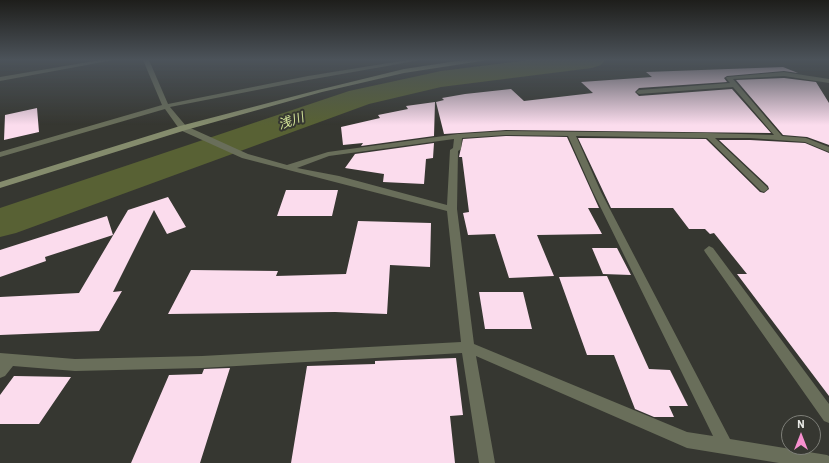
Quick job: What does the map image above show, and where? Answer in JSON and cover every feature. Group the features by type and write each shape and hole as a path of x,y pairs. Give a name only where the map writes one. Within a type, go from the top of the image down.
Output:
{"street":[{"path":"155,82 166,106 184,128 245,156 287,168 338,179 452,209"},
{"path":"0,155 166,106 290,82"},
{"path":"0,185 184,128 320,91 362,82"},
{"path":"732,82 780,138"},
{"path":"639,92 735,85"},
{"path":"287,168 328,154 458,136 506,133 708,135 780,138 806,140 829,150"},
{"path":"571,134 597,192 726,447"},
{"path":"708,135 764,189"},
{"path":"458,136 457,149 454,150 452,209 468,347 487,463"},
{"path":"709,250 829,416"},
{"path":"0,372 5,360 75,365 202,362 468,347 687,440 827,463"}],"building":[{"path":"581,82 727,82 639,88 635,92 639,96 732,89 771,133 506,130 444,134 436,102 444,100 442,98 511,89 524,101 593,93"},
{"path":"737,82 816,82 829,103 829,145 807,137 783,135"},
{"path":"435,102 434,136 361,146 363,143 343,145 341,127 380,118 378,115 408,109 406,106"},
{"path":"37,108 39,132 4,140 5,115"},
{"path":"506,136 567,137 599,208 588,208 602,234 537,235 554,276 509,278 495,234 468,235 463,213 469,212 462,157 459,157 463,139"},
{"path":"578,138 706,139 760,192 764,193 769,189 768,186 719,140 805,143 829,153 829,396 737,274 747,274 714,233 710,234 705,229 689,229 673,208 611,208"},
{"path":"434,143 433,158 426,159 424,184 383,182 384,174 345,168 355,154"},
{"path":"286,190 338,190 332,216 277,216"},
{"path":"168,197 186,227 167,234 154,210 113,292 122,291 99,331 0,335 0,297 79,293 128,210"},
{"path":"107,216 113,235 45,257 46,261 0,277 0,250"},
{"path":"358,221 431,223 430,267 390,265 387,314 335,312 168,314 191,270 278,271 276,276 346,274"},
{"path":"592,248 617,248 631,275 603,274"},
{"path":"607,276 649,369 670,370 688,406 669,406 674,417 654,417 635,409 614,355 587,355 559,277"},
{"path":"479,292 523,292 532,329 485,329"},
{"path":"456,358 463,415 450,416 455,463 291,463 307,366 375,364 375,361"},
{"path":"230,368 200,463 131,463 169,375 202,374 204,369"},
{"path":"14,376 71,377 39,424 0,424 0,395"}],"waterway":[{"name":"浅川","path":"0,223 360,97 429,82"}]}
